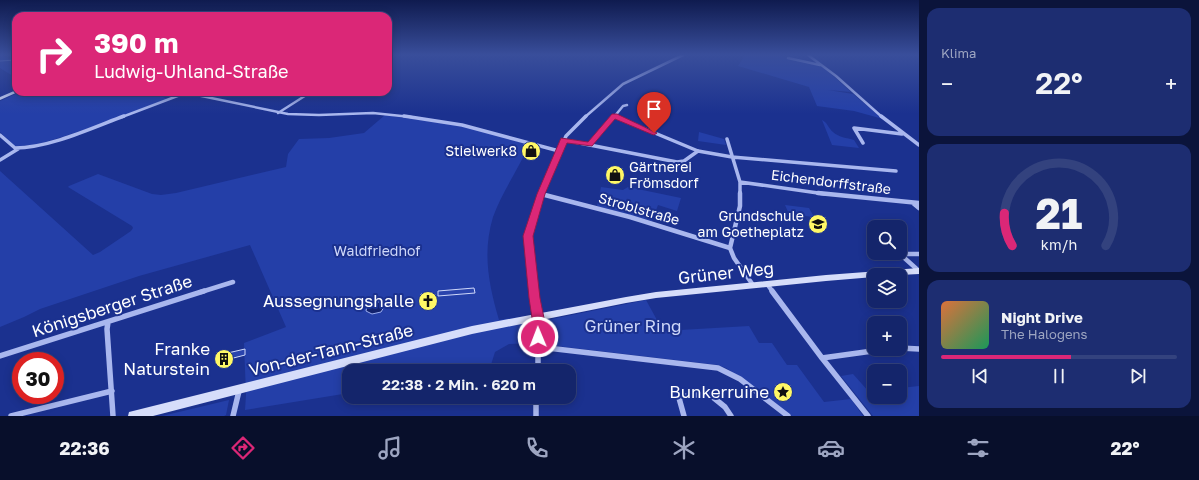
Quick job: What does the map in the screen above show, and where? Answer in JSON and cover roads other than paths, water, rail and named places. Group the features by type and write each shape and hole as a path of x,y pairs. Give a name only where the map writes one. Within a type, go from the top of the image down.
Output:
{"street":[{"path":"538,364 538,318 536,313 528,242 533,217 541,194 558,151 574,126 614,91 641,74"},
{"path":"833,74 872,109 919,145"},
{"path":"0,99 12,94"},
{"path":"0,135 12,147 18,149 29,148 101,125 177,96"},
{"path":"205,96 278,113 304,116 367,113 396,115 462,125 558,151"},
{"path":"278,113 305,96"},
{"path":"590,144 623,106 627,105"},
{"path":"614,116 698,151 732,157 896,171"},
{"path":"863,143 854,128 905,134"},
{"path":"727,139 740,182 740,206 730,248 734,258 753,285"},
{"path":"564,140 677,162 684,161 698,151"},
{"path":"0,160 18,149"},
{"name":"Eichendorffstraße","path":"740,182 831,195 919,202"},
{"name":"Stroblstraße","path":"541,194 630,216 730,248"},
{"path":"913,202 919,208"},
{"path":"919,254 900,254 919,271"},
{"name":"Grüner Weg","path":"538,318 626,300 753,285 919,271"},
{"name":"Königsberger Straße","path":"0,356 233,282"},
{"path":"767,284 822,358 868,416"},
{"name":"Von-der-Tann-Straße","path":"133,416 469,331 538,318"},
{"path":"108,322 107,329 113,416"},
{"path":"539,347 718,368 732,374 788,416"},
{"path":"907,348 919,349"},
{"path":"822,358 867,352"},
{"path":"233,416 239,390"},
{"path":"11,416 112,391"},
{"path":"684,416 679,398 683,396 705,394 715,398 725,407 731,416"},
{"path":"536,404 536,416"}],"place":[{"name":"Stielwerk8","path":"531,151"},
{"name":"Gärtnerei Frömsdorf","path":"615,175"},
{"name":"Grundschule am Goetheplatz","path":"818,224"},
{"name":"Aussegnungshalle","path":"428,301"},
{"name":"Franke Naturstein","path":"224,359"},
{"name":"Bunkerruine","path":"783,392"}],"park label":[{"name":"Waldfriedhof","path":"377,251"},
{"name":"Grüner Ring","path":"633,326"}]}
